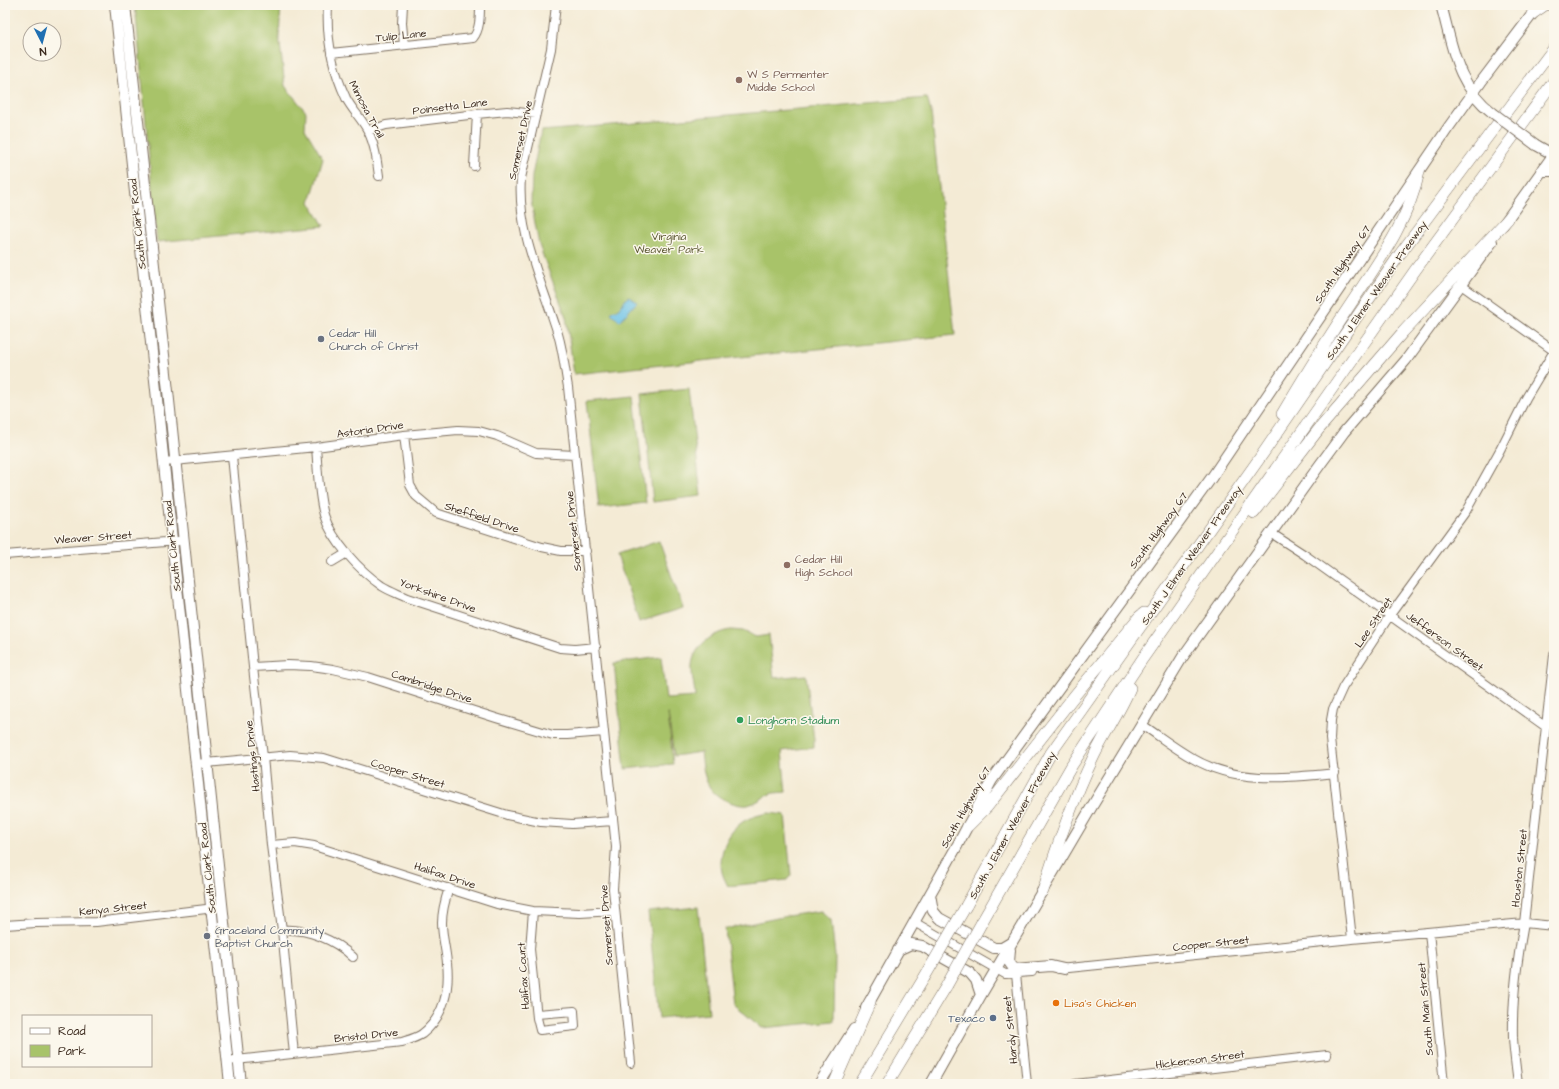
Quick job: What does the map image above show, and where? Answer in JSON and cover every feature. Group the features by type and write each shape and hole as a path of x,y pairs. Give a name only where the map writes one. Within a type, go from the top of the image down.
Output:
{"highway":[{"path":"1532,14 1545,5"},
{"name":"South J Elmer Weaver Freeway","path":"860,1084 966,906 1051,753 1264,452 1400,254 1554,48"},
{"name":"South J Elmer Weaver Freeway","path":"887,1084 946,985 1072,765 1143,658 1416,269 1554,82"},
{"path":"1264,452 1271,432 1311,364 1373,270 1396,230 1415,192 1419,172"},
{"path":"1231,534 1253,514 1319,429 1403,332 1508,219"},
{"path":"968,826 987,807 1074,695 1139,617 1160,600"},
{"path":"1043,891 1061,833 1094,756 1128,692 1143,658"},
{"path":"834,1084 870,1002"}],"main road":[{"name":"South Clark Road","path":"115,5 230,1084"},
{"name":"South Clark Road","path":"125,5 159,306 241,1084"},
{"path":"931,1084 1012,942 1141,724 1182,658 1340,438 1406,360 1554,155 1536,145 1483,106 1473,94 1462,77 1454,56 1441,5"},
{"path":"1448,5 1450,37"},
{"name":"South Highway 67","path":"819,1084 836,1059 870,1002 992,780 1212,477 1473,94 1540,5"},
{"path":"1541,171 1554,172"},
{"path":"147,308 159,306"},
{"path":"156,392 168,391"},
{"path":"930,894 932,911 939,918 994,948 1002,948 1012,942"},
{"path":"1012,942 1009,958 1011,966 1014,969 1051,966 1064,969"},
{"path":"898,950 911,944 922,946 974,976 981,995"}],"street":[{"name":"Mimosa Trail","path":"328,5 328,35 334,68 347,99 368,131 374,145 379,176"},
{"path":"403,5 402,23 404,45"},
{"name":"Tulip Lane","path":"331,53 473,38 478,28 480,5"},
{"name":"Somerset Drive","path":"556,5 551,49 521,178 521,214 528,245 558,336 568,388 616,847 613,889 614,910 631,1063"},
{"name":"Poinsetta Lane","path":"368,131 386,125 476,114 507,111 536,114"},
{"path":"474,166 476,114"},
{"path":"1461,285 1554,351"},
{"name":"Lee Street","path":"1352,939 1335,773 1330,739 1333,709 1343,687 1390,615 1466,511 1500,450 1526,398 1554,351"},
{"name":"Astoria Drive","path":"164,462 316,447 404,435 458,430 479,431 497,436 536,453 575,455"},
{"name":"Sheffield Drive","path":"404,435 410,485 416,496 436,513 542,547 561,551 586,551"},
{"name":"Yorkshire Drive","path":"316,447 321,501 325,517 347,553 368,575 383,586 407,598 560,648 575,649 596,647"},
{"name":"Hastings Drive","path":"232,456 252,667 263,757 271,845 282,930 294,1054"},
{"name":"Jefferson Street","path":"1271,533 1390,615 1546,727"},
{"name":"Weaver Street","path":"5,555 183,541"},
{"path":"332,562 347,553"},
{"name":"Houston Street","path":"1518,1084 1513,1038 1514,999 1554,655"},
{"name":"Cambridge Drive","path":"252,667 288,665 333,669 368,677 553,735 604,732"},
{"path":"1141,724 1192,758 1233,774 1257,778 1276,779 1335,773"},
{"name":"Cooper Street","path":"196,764 290,755 324,758 507,815 541,822 572,824 613,821"},
{"name":"Halifax Drive","path":"271,845 295,843 314,846 497,904 533,911 580,913 614,910"},
{"name":"Bristol Drive","path":"227,1061 402,1042 421,1034 435,1020 444,1006 448,987 442,911 449,888"},
{"name":"Kenya Street","path":"5,925 96,922 223,907"},
{"name":"Halifax Court","path":"533,911 530,949 537,1014 540,1030 575,1026 574,1011 537,1014"},
{"name":"Cooper Street","path":"914,922 1005,974 1524,923 1554,926"},
{"path":"282,930 293,929 306,931 339,945 353,957"},
{"name":"South Main Street","path":"1429,932 1444,1084"},
{"name":"Hardy Street","path":"1016,974 1027,1084"},
{"name":"Hickerson Street","path":"1075,1084 1327,1055"}],"green space":[{"path":"135,5 281,5 279,36 285,86 306,112 305,129 323,159 310,202 324,226 157,242"},
{"name":"Virginia Weaver Park","path":"927,98 931,112 955,335 574,374 566,317 539,245 531,201 532,176 541,131"},
{"path":"689,389 701,496 653,502 642,394"},
{"path":"634,396 646,503 599,508 587,401"},
{"path":"659,541 683,608 639,622 617,555"},
{"name":"Longhorn Stadium","path":"724,631 743,631 756,637 769,635 774,678 806,675 814,740 814,747 782,751 786,792 770,794 754,803 746,805 734,803 715,794 707,783 703,769 701,752 674,756 668,713 673,764 625,769 614,663 661,657 666,699 695,697 692,665 696,652 700,646 711,637"},
{"path":"769,813 785,815 791,875 787,880 728,886 722,874 721,864 724,847 728,838 745,820"},
{"path":"698,907 709,1013 659,1018 648,912"},
{"path":"821,911 831,920 835,955 834,1021 762,1028 733,1004 725,929 787,916"}],"water":[{"path":"629,296 637,302 620,321 611,313 614,310 616,311"}],"place":[{"name":"W S Permenter Middle School","path":"739,80"},
{"name":"Cedar Hill Church of Christ","path":"321,339"},
{"name":"Cedar Hill High School","path":"787,565"},
{"name":"Longhorn Stadium","path":"740,720"},
{"name":"Graceland Community Baptist Church","path":"207,936"},
{"name":"Lisa's Chicken","path":"1056,1003"},
{"name":"Texaco","path":"993,1018"}]}
